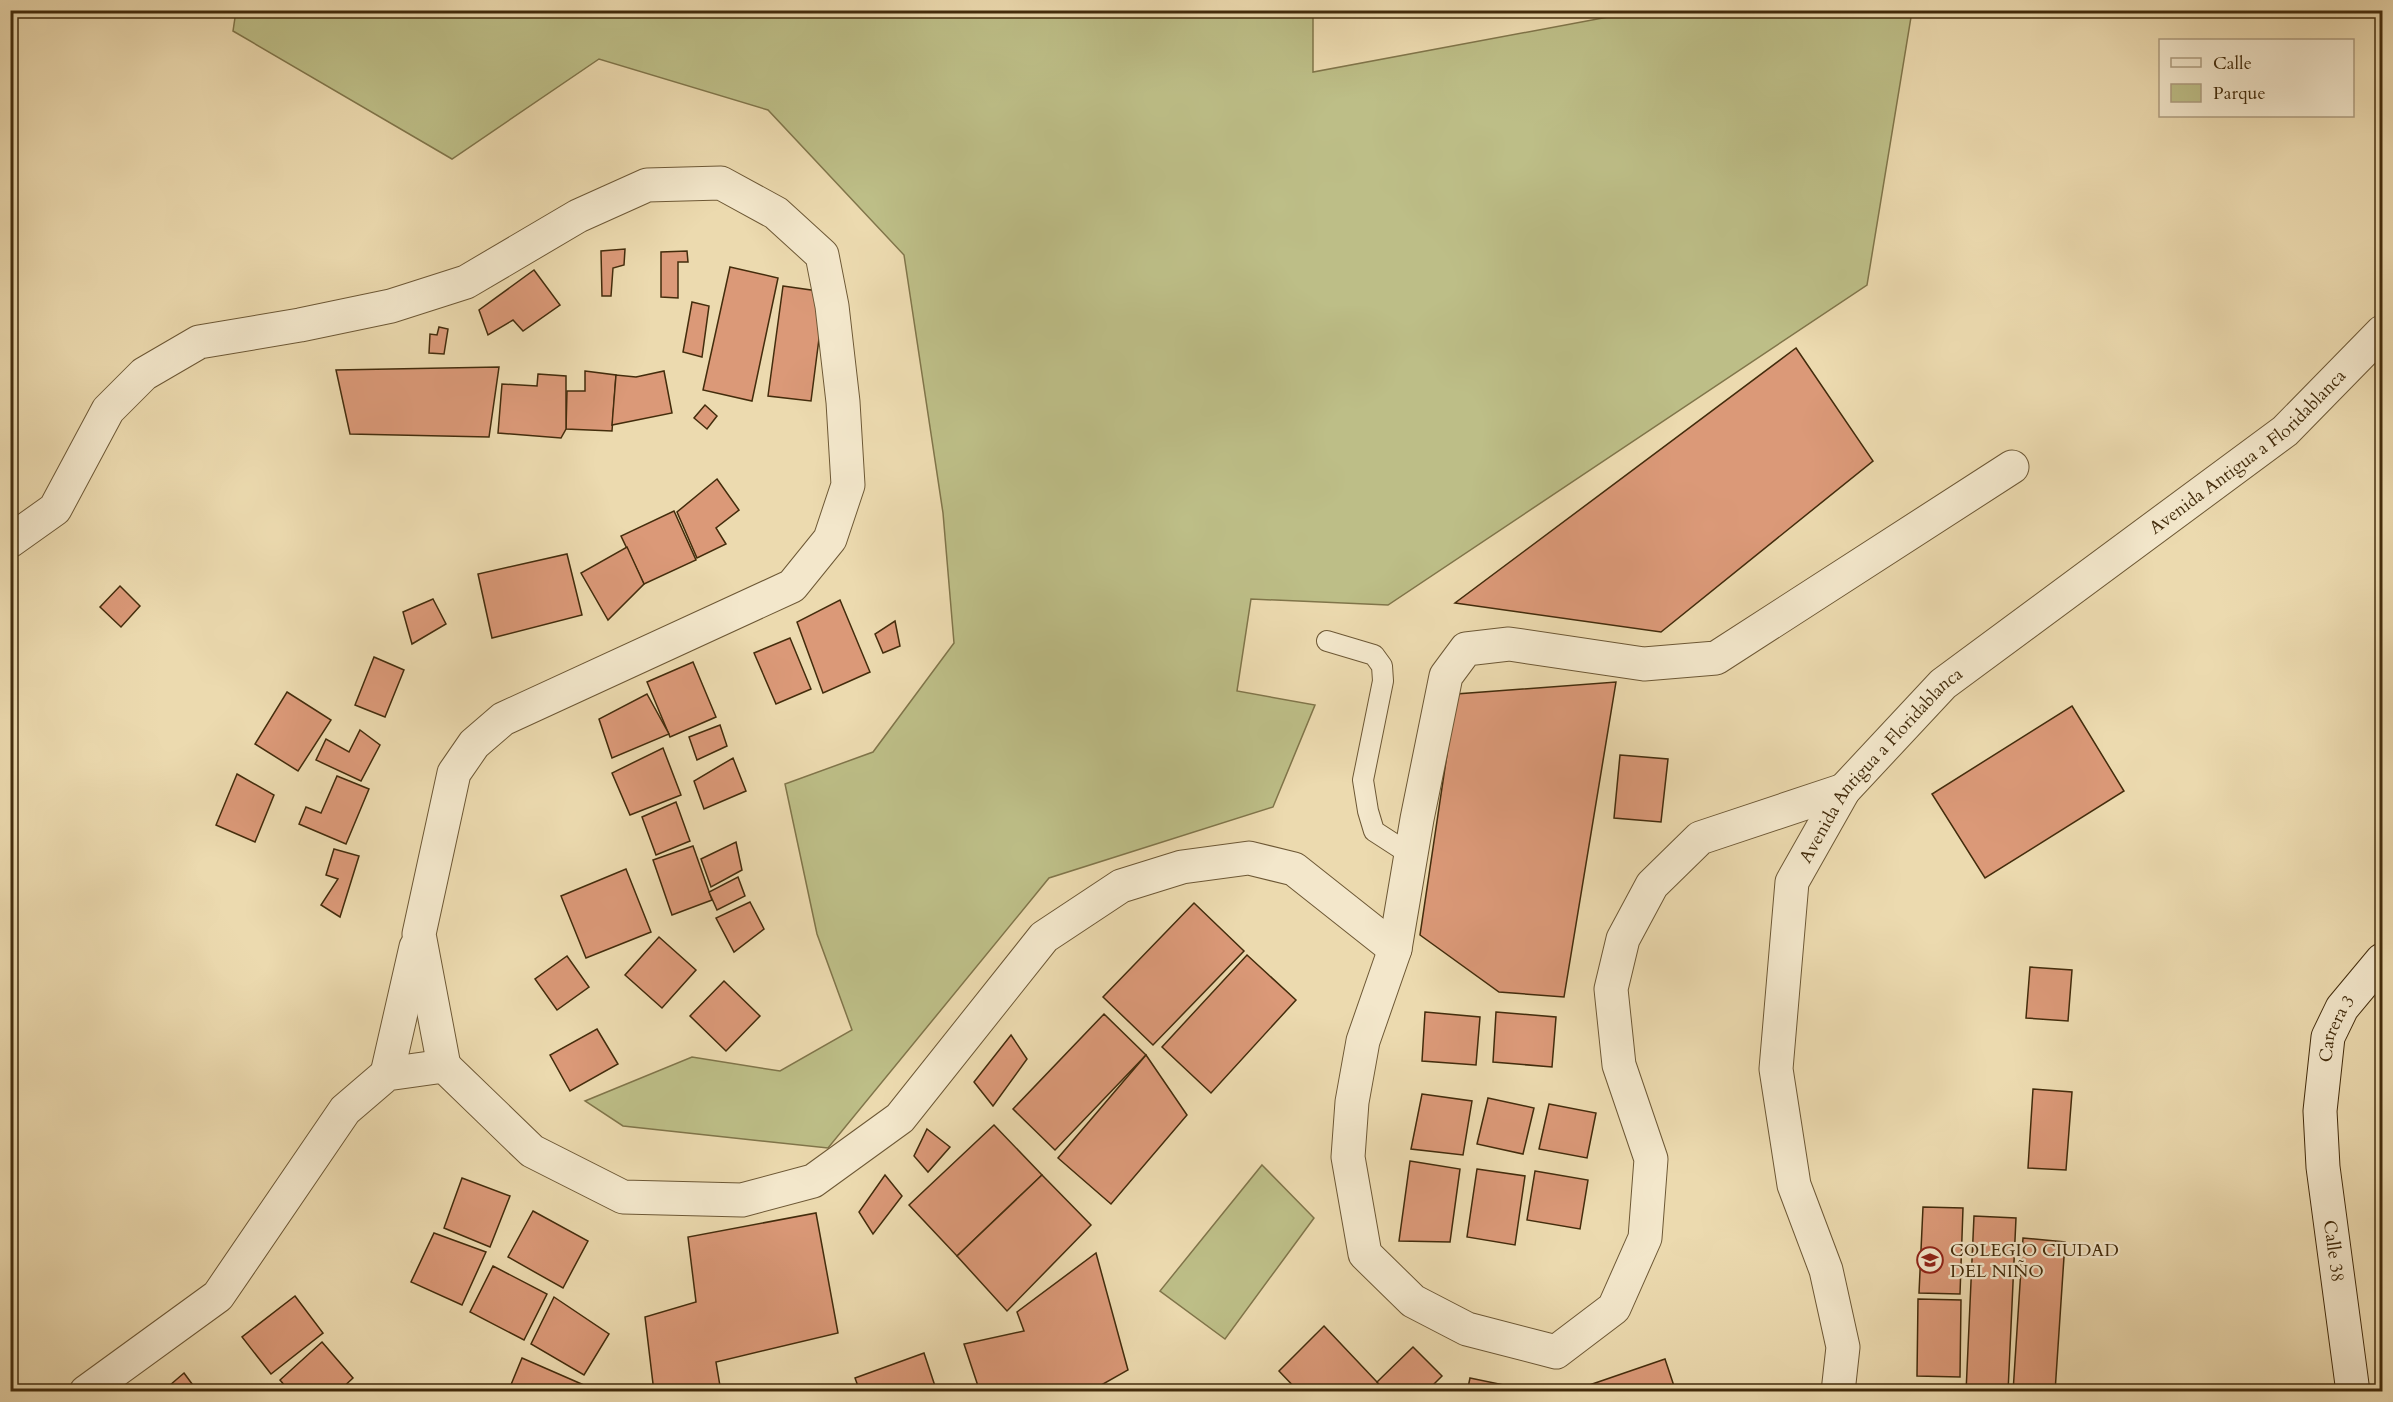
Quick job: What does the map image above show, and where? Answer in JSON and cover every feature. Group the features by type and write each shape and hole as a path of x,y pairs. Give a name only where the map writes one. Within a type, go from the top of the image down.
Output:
{"street":[{"path":"10,541 55,509 108,410 144,374 199,342 300,325 391,306 466,282 578,216 647,185 721,183 776,213 822,255 832,306 843,402 848,485 830,539 792,586 503,719 474,744 454,773 387,1074"},
{"name":"Avenida Antigua a Floridablanca","path":"1838,1392 1843,1347 1826,1270 1794,1185 1776,1069 1792,882 1844,790 1943,684 2285,431 2382,332"},
{"path":"1844,790 1700,838 1652,885 1623,939 1611,989 1619,1065 1651,1159 1645,1238 1614,1308 1556,1352 1467,1329 1413,1301 1365,1254 1348,1157 1352,1102 1363,1041 1395,950 1446,676 1466,649 1509,644 1644,664 1716,658 2012,467"},
{"path":"419,934 444,1066 532,1151 623,1197 742,1200 813,1181 900,1118 1044,937 1121,886 1182,867 1249,858 1294,869 1395,950"},
{"name":"Carrera 3","path":"2320,1111 2328,1037 2342,1008 2382,960"},
{"path":"86,1392 218,1296 345,1110 387,1074 444,1066"},
{"name":"Calle 38","path":"2320,1111 2323,1167 2353,1392"}],"lane":[{"path":"1327,641 1374,655 1382,666 1383,681 1363,780 1374,831 1411,855"}],"green space":[{"path":"236,11 1313,11 1313,72 1640,11 1912,11 1867,285 1388,605 1251,599 1237,691 1315,705 1273,807 1049,878 828,1148 623,1126 585,1101 692,1057 780,1071 852,1030 817,934 785,784 873,752 954,643 943,513 904,255 768,110 599,59 452,159 233,31"},
{"path":"1262,1165 1314,1218 1225,1339 1160,1291"}],"building":[{"path":"625,249 624,265 613,268 611,296 602,296 601,251"},
{"path":"687,251 688,262 678,262 678,298 661,297 661,252"},
{"path":"730,267 778,278 752,401 703,390"},
{"path":"534,270 560,305 523,331 513,320 488,335 479,310"},
{"path":"783,286 825,292 811,401 768,396"},
{"path":"692,302 709,306 702,357 683,352"},
{"path":"439,327 448,329 444,354 429,353 430,334 437,335"},
{"path":"1796,348 1873,461 1661,632 1455,603"},
{"path":"499,367 489,437 350,434 336,370"},
{"path":"585,371 616,375 612,431 566,429 567,391 585,391"},
{"path":"664,371 672,413 612,425 616,375 636,377"},
{"path":"538,374 566,376 566,429 561,438 498,433 502,384 537,386"},
{"path":"705,405 717,416 707,429 694,418"},
{"path":"717,479 739,510 716,528 726,544 697,558 677,512"},
{"path":"674,511 696,560 644,584 621,536"},
{"path":"627,547 644,584 608,620 581,573"},
{"path":"567,554 582,615 492,638 478,574"},
{"path":"120,586 140,606 121,627 100,607"},
{"path":"433,599 446,624 412,644 403,612"},
{"path":"840,600 870,672 823,693 797,622"},
{"path":"895,621 900,646 883,653 875,634"},
{"path":"790,638 811,689 776,704 754,653"},
{"path":"374,657 404,670 385,717 355,705"},
{"path":"693,662 716,717 670,737 647,682"},
{"path":"1616,682 1564,997 1499,992 1420,935 1456,694"},
{"path":"287,692 331,720 298,771 255,744"},
{"path":"647,694 669,734 612,758 599,719"},
{"path":"2072,706 2124,791 1985,878 1932,794"},
{"path":"720,725 727,746 697,760 689,737"},
{"path":"360,730 380,745 361,781 316,760 326,739 349,752"},
{"path":"663,748 681,795 630,815 612,773"},
{"path":"1620,755 1668,759 1661,822 1614,818"},
{"path":"733,758 746,791 704,809 694,781"},
{"path":"237,774 274,795 255,842 216,825"},
{"path":"337,776 369,789 346,844 299,824 306,807 321,813"},
{"path":"676,802 690,841 656,855 642,817"},
{"path":"736,842 742,870 711,887 701,859"},
{"path":"693,846 712,900 672,915 653,860"},
{"path":"334,849 359,856 340,917 321,905 338,879 326,875"},
{"path":"626,869 651,932 586,958 561,896"},
{"path":"738,877 745,896 717,910 709,892"},
{"path":"750,902 764,929 734,952 716,918"},
{"path":"1194,903 1244,951 1153,1045 1103,997"},
{"path":"659,937 696,970 662,1008 625,975"},
{"path":"1247,955 1296,1000 1211,1093 1162,1047"},
{"path":"567,956 589,987 557,1010 535,979"},
{"path":"2030,967 2072,970 2068,1021 2026,1018"},
{"path":"724,981 760,1016 726,1051 690,1016"},
{"path":"1425,1012 1480,1017 1476,1065 1422,1061"},
{"path":"1496,1012 1556,1017 1552,1067 1493,1062"},
{"path":"1104,1014 1146,1055 1055,1150 1013,1109"},
{"path":"597,1029 618,1064 570,1091 550,1055"},
{"path":"1011,1035 1027,1059 993,1106 974,1082"},
{"path":"1146,1055 1187,1115 1111,1204 1058,1158"},
{"path":"2033,1089 2072,1092 2066,1170 2028,1168"},
{"path":"1422,1094 1472,1101 1463,1155 1411,1149"},
{"path":"1488,1098 1534,1108 1523,1154 1477,1144"},
{"path":"1549,1104 1596,1113 1587,1158 1539,1149"},
{"path":"994,1125 1042,1175 957,1256 909,1205"},
{"path":"927,1129 950,1147 928,1172 914,1156"},
{"path":"1410,1161 1460,1169 1450,1242 1399,1241"},
{"path":"1477,1169 1525,1176 1515,1245 1467,1237"},
{"path":"1535,1171 1588,1180 1580,1229 1527,1220"},
{"path":"885,1175 902,1196 873,1234 859,1212"},
{"path":"1042,1175 1091,1225 1007,1311 957,1256"},
{"path":"462,1178 510,1196 490,1247 444,1228"},
{"path":"1923,1207 1963,1208 1960,1294 1919,1293"},
{"path":"533,1211 588,1241 563,1288 508,1257"},
{"path":"816,1213 838,1333 716,1362 721,1392 654,1392 645,1317 696,1302 688,1237"},
{"path":"1974,1216 2016,1218 2008,1392 1966,1392"},
{"path":"434,1233 486,1252 462,1305 411,1282"},
{"path":"2023,1238 2065,1242 2055,1392 2013,1392"},
{"path":"1096,1253 1128,1370 1089,1392 980,1392 964,1344 1024,1331 1017,1312"},
{"path":"493,1266 547,1294 524,1340 470,1312"},
{"path":"295,1296 323,1333 271,1374 242,1337"},
{"path":"554,1297 609,1334 584,1375 531,1344"},
{"path":"1918,1299 1961,1300 1960,1377 1917,1376"},
{"path":"1324,1326 1386,1392 1299,1392 1279,1371"},
{"path":"322,1342 353,1378 338,1392 290,1392 280,1380"},
{"path":"1413,1347 1442,1376 1426,1392 1386,1392 1377,1382"},
{"path":"924,1353 937,1392 860,1392 855,1378"},
{"path":"522,1358 593,1389 592,1392 508,1392"},
{"path":"1665,1359 1676,1392 1569,1392"},
{"path":"184,1373 198,1392 162,1392"},
{"path":"1470,1378 1509,1386 1508,1392 1467,1392"},
{"path":"1917,1385 1957,1387 1957,1392 1917,1392"}],"place":[{"name":"COLEGIO CIUDAD DEL NIÑO","path":"1930,1260"}]}
